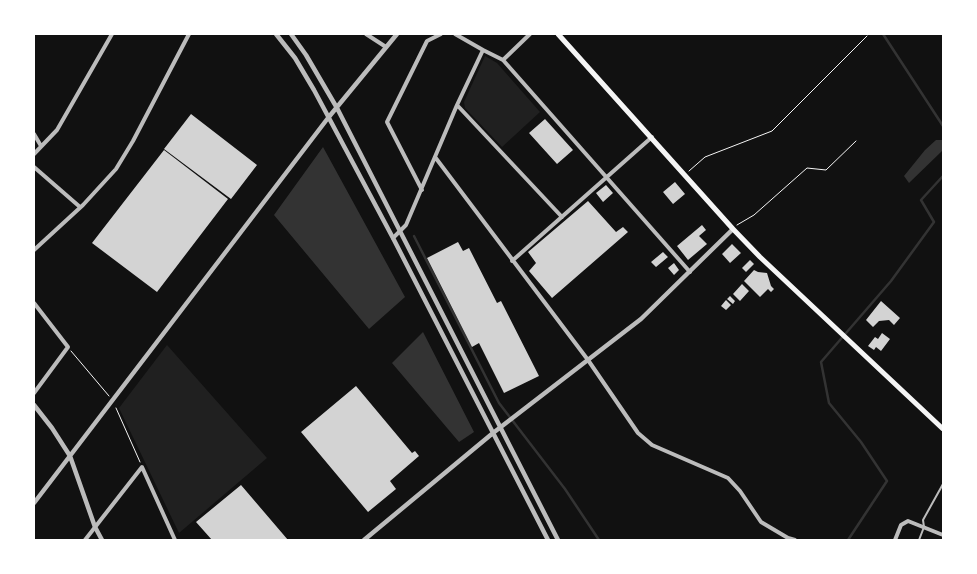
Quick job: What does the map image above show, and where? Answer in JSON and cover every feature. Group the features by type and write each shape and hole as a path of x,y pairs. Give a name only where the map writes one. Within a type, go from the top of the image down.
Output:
{"main road":[{"path":"558,34 733,229 943,429"}],"street":[{"path":"34,154 57,130 112,34"},
{"path":"34,250 80,207 116,169 133,141 189,34"},
{"path":"276,34 295,58 314,90 393,238 548,540"},
{"path":"291,34 306,55 337,108 558,540"},
{"path":"366,34 386,47"},
{"path":"34,503 328,118 397,34"},
{"path":"422,190 388,122 427,42 441,34"},
{"path":"455,34 503,60 690,272"},
{"path":"503,60 530,34"},
{"path":"393,238 406,225 457,105 483,50"},
{"path":"457,105 562,217"},
{"path":"34,134 41,146"},
{"path":"512,261 652,137"},
{"path":"435,158 588,360 638,433 652,445 728,478 740,491 761,522 788,538 795,540"},
{"path":"34,166 80,207"},
{"path":"364,540 493,433 641,319 733,229"},
{"path":"34,304 68,347 34,394"},
{"path":"34,404 70,456 95,527 102,540"},
{"path":"85,540 142,467 175,540"},
{"path":"894,540 901,525 908,522 943,534"}],"lane":[{"path":"919,540 924,527 923,520 943,484"}],"path":[{"path":"684,174 705,157 772,131 867,36"},
{"path":"733,229 754,215 807,168 826,170 856,141"}],"shaded area":[{"path":"485,56 497,63 540,112 502,147 465,108 464,102"},
{"path":"936,140 942,140 942,151 909,183 904,176 925,150"},
{"path":"323,147 405,297 369,329 274,215"},
{"path":"423,332 474,432 459,442 392,363"},
{"path":"167,345 267,458 179,533 119,408"}],"building":[{"path":"191,114 257,165 231,199 164,149"},
{"path":"545,119 573,150 557,164 529,133"},
{"path":"164,150 228,199 157,292 92,243"},
{"path":"675,182 685,194 673,204 663,192"},
{"path":"606,185 613,193 603,202 596,193"},
{"path":"588,201 616,232 623,227 628,232 552,298 529,271 536,263 528,252"},
{"path":"702,225 706,230 699,236 707,244 688,260 677,246"},
{"path":"458,242 463,251 469,248 497,303 501,301 539,376 504,393 479,343 472,347 427,258"},
{"path":"732,244 741,253 730,263 722,254"},
{"path":"663,252 668,257 656,267 651,262"},
{"path":"750,260 754,264 746,272 742,268"},
{"path":"674,263 679,270 674,275 668,268"},
{"path":"754,270 767,273 771,286 774,289 771,292 768,289 760,297 744,281"},
{"path":"742,284 749,291 740,301 733,294"},
{"path":"730,296 735,301 733,304 727,299"},
{"path":"726,300 731,305 726,310 721,306"},
{"path":"881,301 900,318 894,325 889,320 879,321 873,327 866,320"},
{"path":"882,333 890,339 881,351 876,347 874,350 868,346 875,337 878,339"},
{"path":"356,386 412,453 415,451 419,456 390,481 396,489 368,512 301,432"},
{"path":"241,485 288,540 212,540 196,522"}],"waterway":[{"path":"883,34 943,126"},
{"path":"848,540 887,481 861,442 829,403 821,362 891,281 934,222 921,200 943,176"},
{"path":"414,236 499,403 565,489 599,540"}]}
